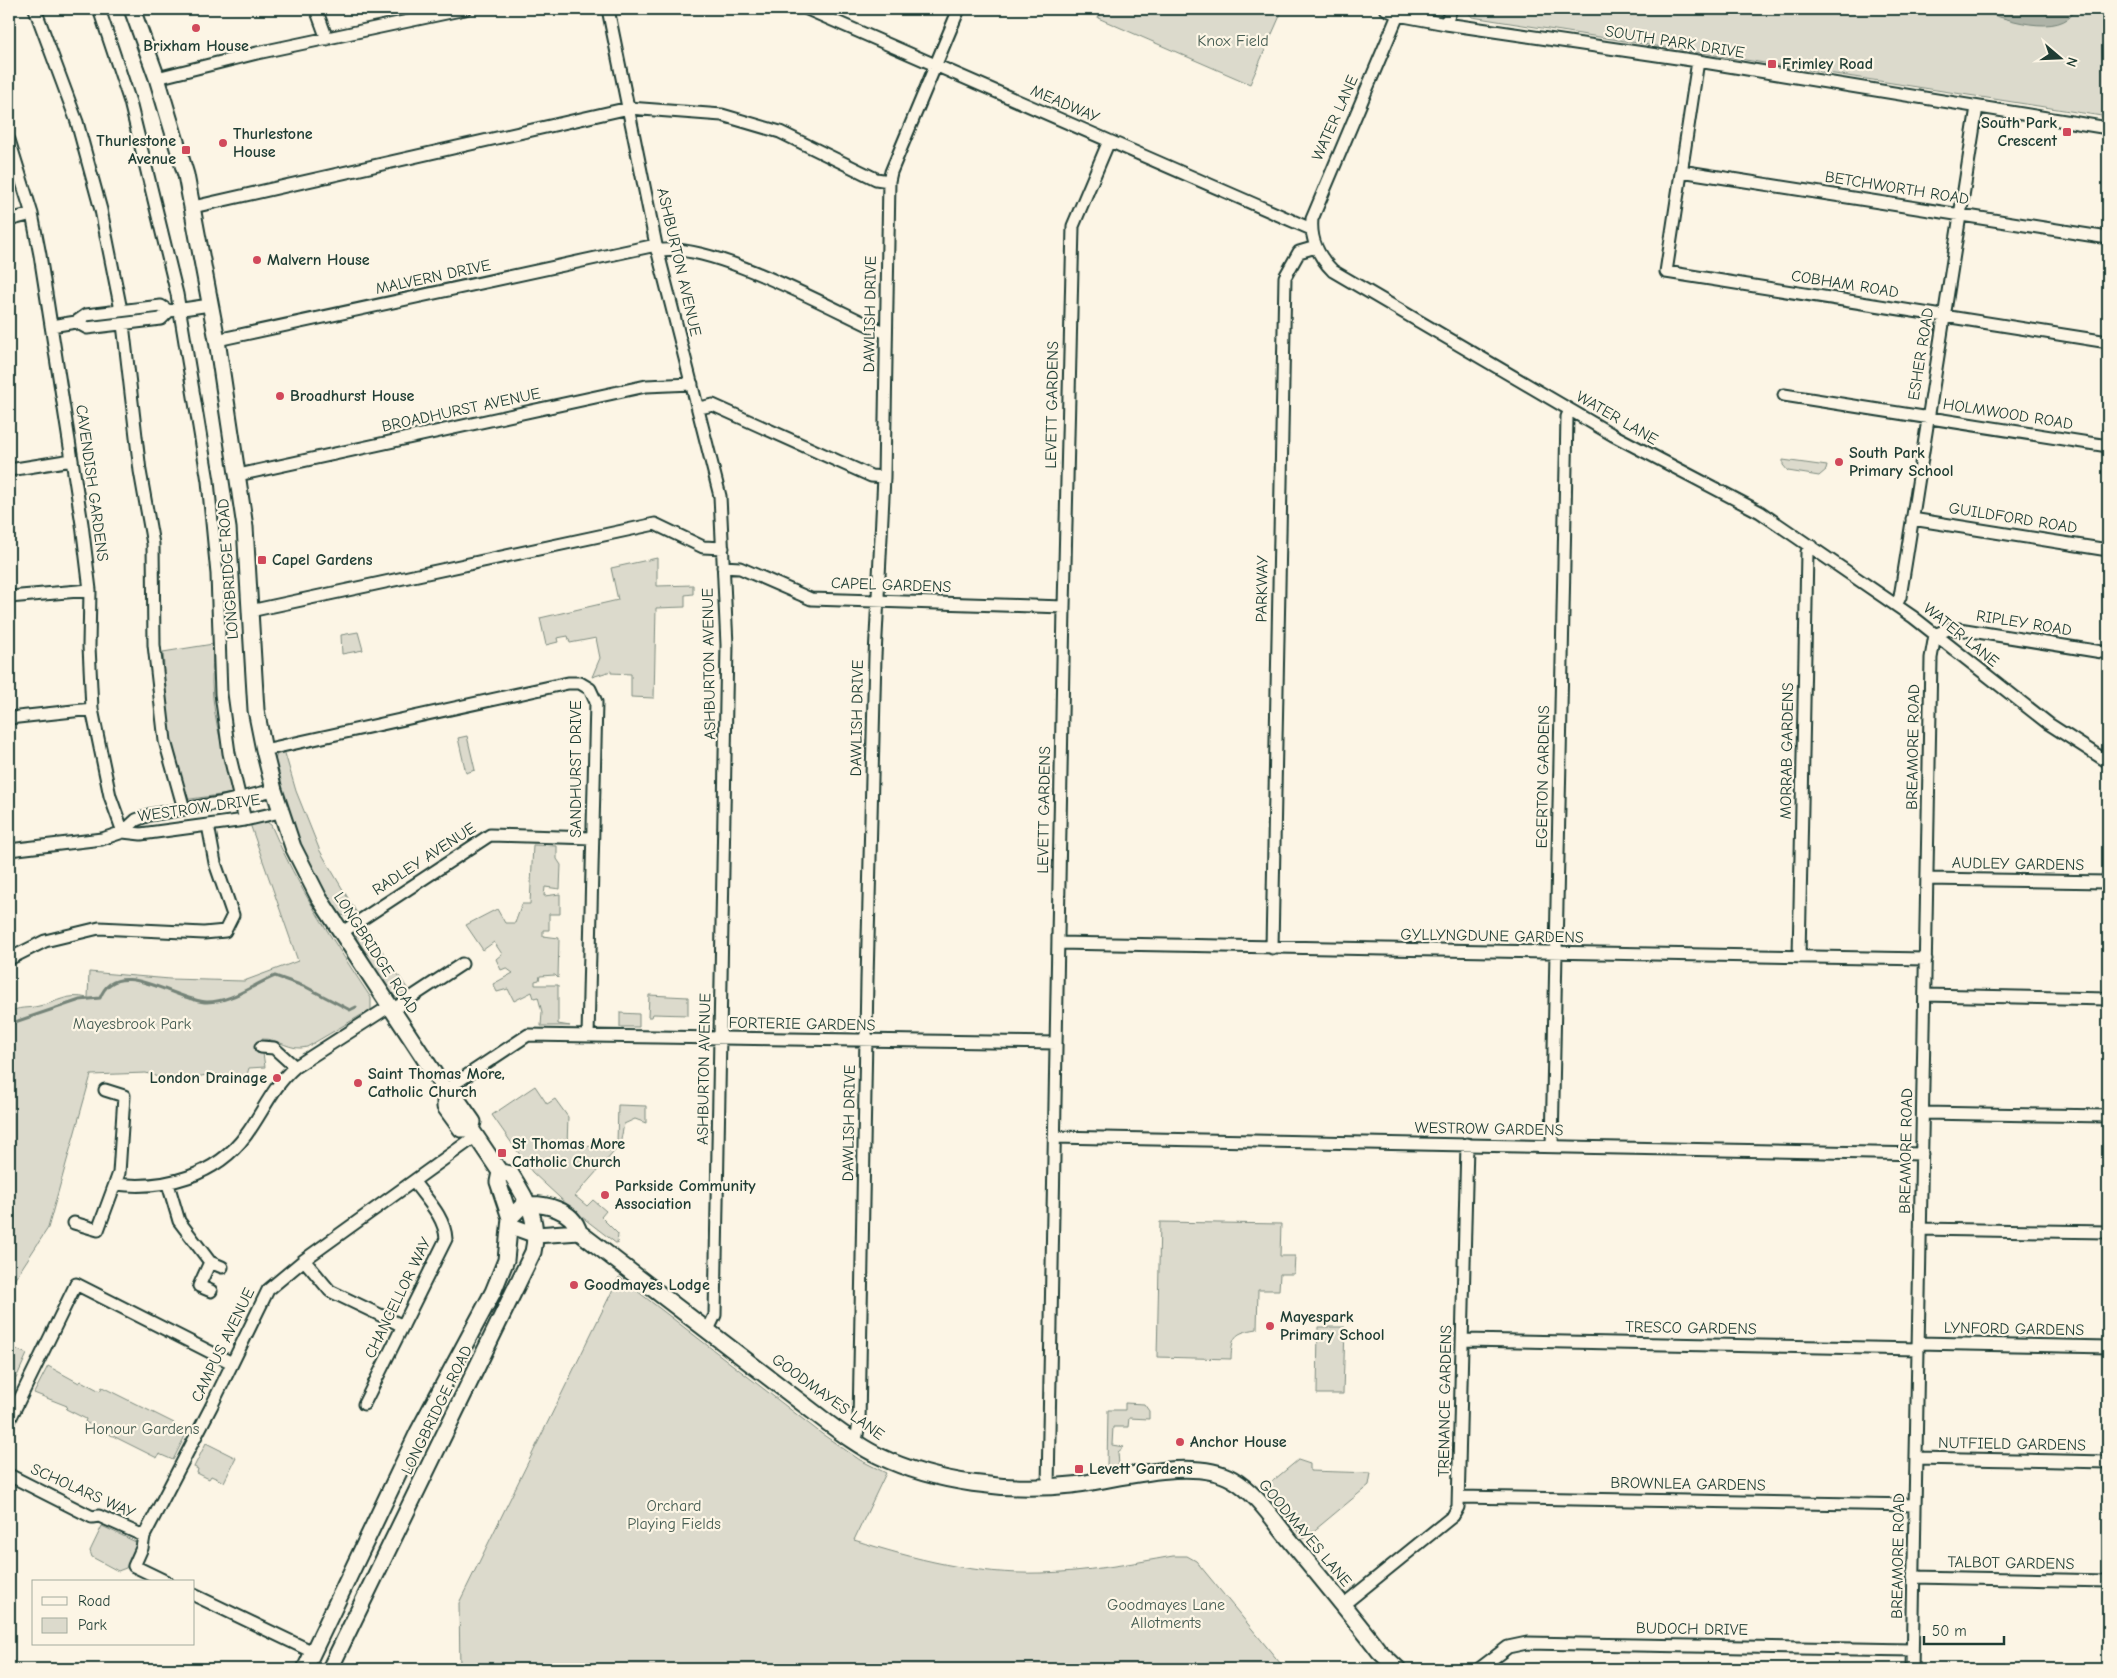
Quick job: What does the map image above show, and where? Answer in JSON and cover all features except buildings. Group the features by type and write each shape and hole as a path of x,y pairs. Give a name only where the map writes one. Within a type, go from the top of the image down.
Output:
{"main road":[{"name":"LONGBRIDGE ROAD","path":"132,9 157,78 181,157 193,207 217,340 245,527 256,710 280,812 303,871 341,933 445,1090 457,1099 473,1122 474,1133 500,1172 498,1182 511,1222 506,1260 493,1292 414,1441 306,1669"},
{"name":"LONGBRIDGE ROAD","path":"330,1669 533,1252 536,1235 529,1204 511,1174 500,1172"},
{"name":"GOODMAYES LANE","path":"529,1204 544,1205 560,1210 576,1224 578,1232 853,1441 893,1462 932,1474 997,1485 1048,1487 1188,1468 1208,1470 1226,1476 1243,1487 1265,1510 1380,1651 1398,1669"},
{"path":"529,1204 518,1208 511,1222 536,1235 578,1232"},
{"path":"444,1384 465,1394"}],"street":[{"path":"35,9 82,140 101,210 121,310"},
{"path":"99,9 130,102 208,481 217,574 221,694 229,753 245,820"},
{"path":"316,9 327,39"},
{"path":"157,78 465,9"},
{"name":"ASHBURTON AVENUE","path":"608,9 657,248 720,496 727,645 716,1315 708,1330"},
{"name":"MEADWAY","path":"807,9 1311,229"},
{"name":"DAWLISH DRIVE","path":"853,1441 857,1435 859,1423 878,602 884,477 889,181 890,172 959,9"},
{"name":"SOUTH PARK DRIVE","path":"1386,9 1398,15 1446,24 1698,61 2108,128"},
{"path":"1446,24 1451,9"},
{"name":"WATER LANE","path":"1398,15 1315,206 1311,229 1316,247 1324,261 1333,271 1570,410 1656,458 1760,512 1896,605 2049,724 2108,762"},
{"path":"1681,172 1698,61"},
{"name":"ESHER ROAD","path":"1896,605 1900,597 1977,107"},
{"path":"193,207 629,108 722,115 780,132 876,179 889,181"},
{"name":"CAVENDISH GARDENS","path":"9,140 32,214 51,326 90,590 89,646 92,709 110,796 123,832"},
{"name":"LEVETT GARDENS","path":"1048,1487 1073,226 1109,141"},
{"name":"BETCHWORTH ROAD","path":"1681,172 2108,238"},
{"name":"COBHAM ROAD","path":"1681,172 1666,272 2108,342"},
{"path":"9,220 32,214"},
{"name":"PARKWAY","path":"1272,948 1285,278 1300,252 1316,247"},
{"name":"MALVERN DRIVE","path":"217,340 657,248 686,250 719,258 881,331 886,331"},
{"path":"51,326 76,322 86,315 121,310 161,306 174,310 210,305"},
{"path":"76,322 87,328 161,320 174,310"},
{"path":"123,324 140,471 153,544 154,644 164,741 184,809"},
{"name":"BROADHURST AVENUE","path":"238,475 646,386 692,384"},
{"name":"HOLMWOOD ROAD","path":"1784,395 2108,446"},
{"path":"699,408 713,405 871,476 884,477"},
{"name":"EGERTON GARDENS","path":"1552,1146 1567,417 1570,410"},
{"path":"9,470 72,460"},
{"name":"GUILDFORD ROAD","path":"1912,519 2108,550"},
{"path":"250,611 655,524 703,547 722,548"},
{"name":"MORRAB GARDENS","path":"1799,957 1807,552 1811,546"},
{"name":"CAPEL GARDENS","path":"724,567 740,568 811,599 1064,607"},
{"path":"9,597 90,590"},
{"name":"RIPLEY ROAD","path":"1935,635 1948,629 1959,628 2108,653"},
{"name":"BREAMORE ROAD","path":"1912,1669 1931,658 1935,635"},
{"name":"SANDHURST DRIVE","path":"264,750 568,683 580,683 590,689 596,702 588,1036"},
{"path":"9,718 92,709"},
{"name":"WESTROW DRIVE","path":"9,850 102,839 123,832 136,820 240,799 274,790"},
{"name":"WESTROW DRIVE","path":"123,832 141,834 245,820 280,812"},
{"path":"9,959 45,941 99,928 204,933 225,931 233,915 215,863 208,825"},
{"name":"RADLEY AVENUE","path":"341,933 490,836 592,838"},
{"name":"AUDLEY GARDENS","path":"1927,879 2108,882"},
{"name":"GYLLYNGDUNE GARDENS","path":"1058,943 1556,954 1926,959"},
{"path":"116,1184 168,1184 199,1173 223,1158 245,1137 276,1086 295,1067 462,964"},
{"path":"1925,995 2108,998"},
{"name":"FORTERIE GARDENS","path":"445,1090 525,1036 1056,1043"},
{"path":"261,1047 274,1048 295,1067"},
{"path":"74,1222 98,1230 116,1184 123,1139 124,1096 105,1090"},
{"path":"1923,1113 2108,1116"},
{"name":"CAMPUS AVENUE","path":"163,1580 134,1566 142,1548 144,1536 268,1290 304,1260 414,1182 474,1133"},
{"name":"WESTROW GARDENS","path":"1054,1137 1922,1154"},
{"name":"TRENANCE GARDENS","path":"1343,1605 1453,1516 1458,1506 1460,1497 1467,1144"},
{"name":"CHANCELLOR WAY","path":"364,1404 446,1239 445,1228 440,1219 414,1182"},
{"path":"168,1184 178,1221 210,1262 222,1267"},
{"path":"1920,1229 2108,1232"},
{"path":"304,1260 330,1291 402,1326"},
{"path":"210,1262 199,1286 211,1291"},
{"path":"9,1422 76,1284 232,1363"},
{"name":"TRESCO GARDENS","path":"1463,1340 1918,1346"},
{"name":"LYNFORD GARDENS","path":"1918,1346 2108,1347"},
{"name":"NUTFIELD GARDENS","path":"1916,1458 2108,1462"},
{"name":"SCHOLARS WAY","path":"9,1475 92,1516 99,1516 144,1536"},
{"name":"BROWNLEA GARDENS","path":"1460,1497 1915,1505"},
{"name":"TALBOT GARDENS","path":"1914,1577 2108,1581"},
{"path":"195,1595 314,1652"},
{"name":"BUDOCH DRIVE","path":"1479,1669 1508,1647 1527,1643 1912,1650"}],"green space":[{"name":"Knox Field","path":"1102,9 1283,9 1250,84 1098,18"},
{"path":"1465,9 2108,9 2108,117 1472,17"},
{"path":"1783,460 1827,466 1826,470 1819,476 1788,471 1783,465"},
{"path":"657,558 657,586 693,585 693,594 685,595 685,607 656,608 654,698 631,697 631,674 611,673 611,671 592,677 600,658 596,638 570,643 568,636 557,638 558,642 546,645 540,618 618,600 611,568"},
{"path":"358,632 363,650 342,654 341,635"},
{"path":"213,644 212,683 215,711 220,739 235,793 183,800 167,736 160,670 164,666 163,652"},
{"path":"467,736 475,770 466,773 458,738"},
{"path":"284,750 296,791 320,851 358,915 353,917 341,915 330,900 303,851 289,816 276,767 275,760 277,754"},
{"name":"Mayesbrook Park","path":"264,820 271,825 304,892 371,998 371,1012 366,1017 363,1014 307,1047 295,1048 267,1039 261,1039 265,1067 249,1068 247,1075 234,1078 212,1074 196,1077 161,1078 146,1073 91,1075 48,1228 9,1288 9,1013 16,1009 39,1006 68,997 88,998 89,972 170,979 244,981 298,961 249,821"},
{"path":"533,845 557,846 557,859 561,865 560,889 545,887 544,896 560,894 560,914 549,914 549,930 543,930 543,936 559,938 558,978 555,975 540,976 539,980 535,981 535,985 558,985 558,1024 570,1026 541,1026 542,1012 538,997 534,998 532,992 514,1001 508,989 497,992 493,984 513,973 506,968 501,970 496,959 502,954 494,942 483,950 466,925 497,909 505,923 515,923 522,904 530,904"},
{"path":"364,924 411,994 402,999 394,996 357,941 356,932"},
{"path":"649,995 688,997 688,1015 653,1014 652,1017 648,1017"},
{"path":"620,1013 639,1014 639,1027 620,1027"},
{"path":"535,1086 547,1104 555,1099 568,1117 567,1145 612,1148 617,1143 618,1105 646,1106 646,1123 635,1119 624,1124 620,1145 575,1196 587,1206 593,1200 606,1211 601,1217 618,1234 617,1244 573,1210 532,1172 492,1115"},
{"path":"1160,1222 1281,1224 1280,1256 1295,1256 1294,1274 1280,1274 1279,1290 1258,1290 1257,1329 1243,1332 1236,1337 1232,1345 1231,1359 1157,1357"},
{"name":"Orchard Playing Fields","path":"619,1277 822,1434 860,1460 886,1473 854,1540 946,1564 1017,1573 1074,1571 1124,1565 1173,1556 1187,1556 1196,1561 1285,1669 460,1669 459,1603"},
{"path":"1318,1327 1345,1327 1343,1394 1317,1394"},
{"path":"9,1346 27,1354 14,1383 9,1381"},
{"name":"Honour Gardens","path":"48,1366 79,1383 81,1381 100,1391 102,1387 174,1423 173,1427 186,1434 173,1460 159,1454 157,1458 85,1422 86,1419 66,1409 67,1406 34,1393"},
{"path":"1125,1403 1144,1404 1149,1411 1149,1419 1129,1418 1128,1427 1113,1427 1112,1445 1124,1447 1118,1452 1119,1465 1107,1467 1108,1410 1125,1410"},
{"path":"206,1443 236,1458 224,1482 211,1476 209,1479 197,1473 198,1469 194,1467"},
{"path":"1298,1460 1310,1464 1310,1471 1371,1473 1369,1485 1304,1539 1263,1489"},
{"path":"102,1526 138,1543 126,1568 118,1571 92,1557 90,1551"}],"shaded area":[{"path":"1976,9 2076,9 2068,18 2058,23 2044,25 2015,21"}],"waterway":[{"path":"9,1024 80,1000 100,998 108,986 119,980 133,980 195,1000 207,1002 233,996 275,976 306,987 350,1010 356,1007"}],"place":[{"name":"Brixham House","path":"196,28"},
{"name":"Frimley Road","path":"1772,64"},
{"name":"South Park Crescent","path":"2067,132"},
{"name":"Thurlestone House","path":"223,143"},
{"name":"Thurlestone Avenue","path":"186,150"},
{"name":"Malvern House","path":"257,260"},
{"name":"Broadhurst House","path":"280,396"},
{"name":"South Park Primary School","path":"1839,462"},
{"name":"Capel Gardens","path":"262,560"},
{"name":"London Drainage","path":"277,1078"},
{"name":"Saint Thomas More, Catholic Church","path":"358,1083"},
{"name":"St Thomas More Catholic Church","path":"502,1153"},
{"name":"Parkside Community Association","path":"605,1195"},
{"name":"Goodmayes Lodge","path":"574,1285"},
{"name":"Mayespark Primary School","path":"1270,1326"},
{"name":"Anchor House","path":"1180,1442"},
{"name":"Levett Gardens","path":"1079,1469"}],"park label":[{"name":"Goodmayes Lane Allotments","path":"1166,1614"}]}
